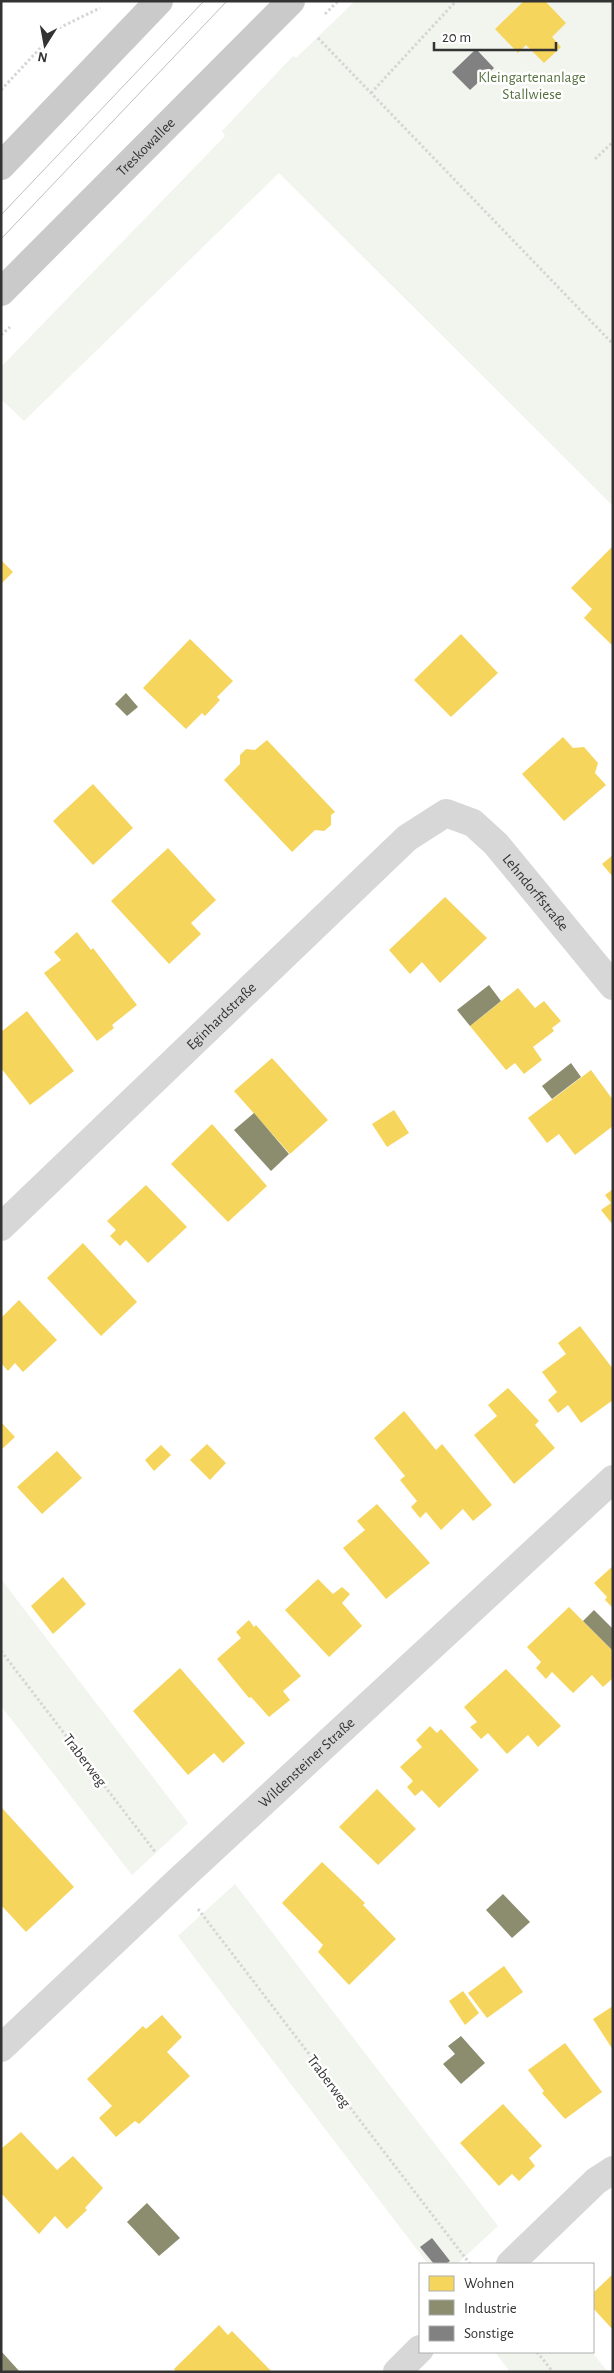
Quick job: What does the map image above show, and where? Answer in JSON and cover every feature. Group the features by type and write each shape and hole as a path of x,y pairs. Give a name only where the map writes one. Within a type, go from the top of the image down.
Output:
{"main road":[{"path":"1,166 159,1"},
{"name":"Treskowallee","path":"1,292 291,1"}],"street":[{"name":"Lehndorffstraße","path":"446,813 473,823 496,844 613,986"},
{"name":"Eginhardstraße","path":"1,1226 407,838 446,813"},
{"name":"Wildensteiner Straße","path":"1,2048 177,1882 613,1480"},
{"path":"511,2263 596,2181 613,2170"},
{"path":"397,2372 419,2351"}],"path":[{"path":"371,94 456,1"},
{"path":"1,90 59,28 106,6"},
{"path":"318,38 613,344"},
{"path":"595,158 613,142"},
{"name":"Traberweg","path":"1,1651 160,1859"},
{"name":"Traberweg","path":"194,1904 469,2263"},
{"path":"538,2353 553,2372"}],"green space":[{"name":"Kleingartenanlage Stallwiese","path":"355,1 613,1 613,506 279,173 24,421 1,399 1,367 225,136 222,131 293,56 296,58"},
{"path":"1,1579 188,1823 132,1875 1,1706"},
{"path":"235,1884 498,2226 458,2263 427,2263 178,1936"},
{"path":"496,2353 593,2353 608,2372 510,2372"}],"building: Wohnen":[{"path":"524,1 545,1 566,23 552,37 561,47 544,63 526,45 518,53 495,29"},
{"path":"613,546 613,646 584,618 592,609 571,588"},
{"path":"1,560 13,572 1,584"},
{"path":"461,634 498,673 451,717 414,680"},
{"path":"190,639 233,681 217,697 220,700 205,716 202,713 186,729 143,688"},
{"path":"563,737 573,748 584,747 598,763 595,773 606,785 564,821 522,774"},
{"path":"267,740 335,812 331,815 331,825 324,831 315,830 292,852 224,780 240,764 240,755 246,749 255,750"},
{"path":"93,784 133,828 93,865 53,821"},
{"path":"168,848 216,900 191,923 201,934 169,964 111,901"},
{"path":"613,855 613,877 602,864"},
{"path":"445,897 487,938 440,983 422,962 410,974 389,950"},
{"path":"77,932 91,950 93,948 137,1005 112,1025 114,1028 97,1041 44,973 61,960 54,952"},
{"path":"518,988 535,1008 544,1001 561,1021 552,1028 554,1031 533,1047 542,1060 524,1074 515,1063 506,1070 470,1026"},
{"path":"27,1011 74,1071 30,1105 1,1068 1,1032"},
{"path":"272,1058 328,1120 290,1154 234,1091"},
{"path":"591,1070 613,1100 613,1126 575,1155 559,1134 547,1143 528,1118"},
{"path":"394,1110 409,1133 387,1147 372,1124"},
{"path":"212,1124 267,1186 228,1222 171,1164"},
{"path":"146,1185 187,1227 148,1263 126,1240 120,1246 110,1236 116,1230 107,1221"},
{"path":"613,1189 613,1225 601,1210 611,1203 605,1195"},
{"path":"83,1243 137,1302 101,1336 47,1278"},
{"path":"19,1300 57,1340 23,1372 15,1363 8,1371 1,1363 1,1318"},
{"path":"580,1326 613,1369 613,1400 581,1423 568,1405 558,1413 548,1400 557,1392 542,1372 566,1354 558,1343"},
{"path":"508,1388 539,1421 535,1425 555,1448 514,1484 474,1435 497,1416 488,1405"},
{"path":"404,1411 436,1450 442,1444 492,1505 473,1521 463,1509 441,1530 426,1512 420,1518 411,1507 417,1501 400,1480 405,1476 374,1438"},
{"path":"1,1422 15,1437 1,1450"},
{"path":"207,1444 226,1463 210,1480 190,1460"},
{"path":"161,1445 171,1455 154,1471 145,1460"},
{"path":"57,1451 82,1478 42,1514 17,1487"},
{"path":"377,1504 430,1563 386,1599 343,1548 365,1530 357,1521"},
{"path":"613,1566 613,1608 605,1600 607,1597 594,1583"},
{"path":"63,1577 86,1604 53,1634 31,1606"},
{"path":"318,1579 333,1594 342,1587 350,1594 342,1603 362,1626 329,1657 285,1610"},
{"path":"569,1607 613,1651 613,1678 603,1687 592,1675 573,1693 552,1672 546,1679 536,1668 541,1662 527,1647"},
{"path":"249,1620 254,1627 256,1625 301,1676 283,1691 290,1700 269,1717 251,1697 249,1698 217,1659 241,1638 236,1632"},
{"path":"180,1668 245,1743 223,1763 214,1753 188,1775 133,1711"},
{"path":"506,1669 561,1726 538,1747 528,1735 507,1754 488,1733 481,1739 470,1727 477,1722 464,1707"},
{"path":"430,1726 437,1733 441,1729 479,1770 439,1808 422,1790 415,1796 407,1787 413,1781 400,1767 422,1747 416,1740"},
{"path":"377,1789 416,1829 378,1865 339,1827"},
{"path":"2,1808 74,1887 26,1932 1,1905"},
{"path":"322,1862 365,1903 363,1905 396,1939 349,1985 318,1952 323,1945 282,1903"},
{"path":"504,1966 523,1992 487,2018 468,1993"},
{"path":"463,1991 479,2013 465,2025 449,2001"},
{"path":"613,2006 613,2050 593,2019"},
{"path":"162,2015 182,2037 167,2052 190,2076 139,2124 135,2121 116,2137 99,2118 112,2106 87,2079 143,2026 146,2029"},
{"path":"565,2043 602,2092 565,2119 542,2093 544,2091 528,2070"},
{"path":"503,2104 542,2146 529,2158 535,2166 519,2181 512,2174 499,2186 460,2143"},
{"path":"21,2132 57,2170 73,2156 103,2188 85,2208 87,2210 67,2229 55,2216 39,2234 1,2193 1,2149"},
{"path":"613,2274 613,2330 594,2309 594,2292"},
{"path":"219,2325 228,2335 232,2331 272,2372 176,2372 174,2369"}],"building: Industrie":[{"path":"126,693 138,707 127,716 115,704"},
{"path":"489,985 501,1001 470,1026 457,1010"},
{"path":"571,1063 581,1077 552,1099 542,1086"},
{"path":"254,1113 289,1154 271,1171 234,1130"},
{"path":"594,1610 613,1629 613,1651 583,1621"},
{"path":"503,1894 530,1922 512,1938 486,1910"},
{"path":"461,2036 485,2063 461,2084 443,2064 455,2054 448,2046"},
{"path":"147,2203 180,2238 159,2256 127,2222"},
{"path":"1,2351 20,2372 1,2372"}],"building: Sonstige":[{"path":"476,49 494,68 470,90 452,72"},
{"path":"432,2238 450,2261 447,2263 433,2263 420,2247"}],"tram line":[{"path":"1,215 204,1"},
{"path":"1,239 227,1"}]}
